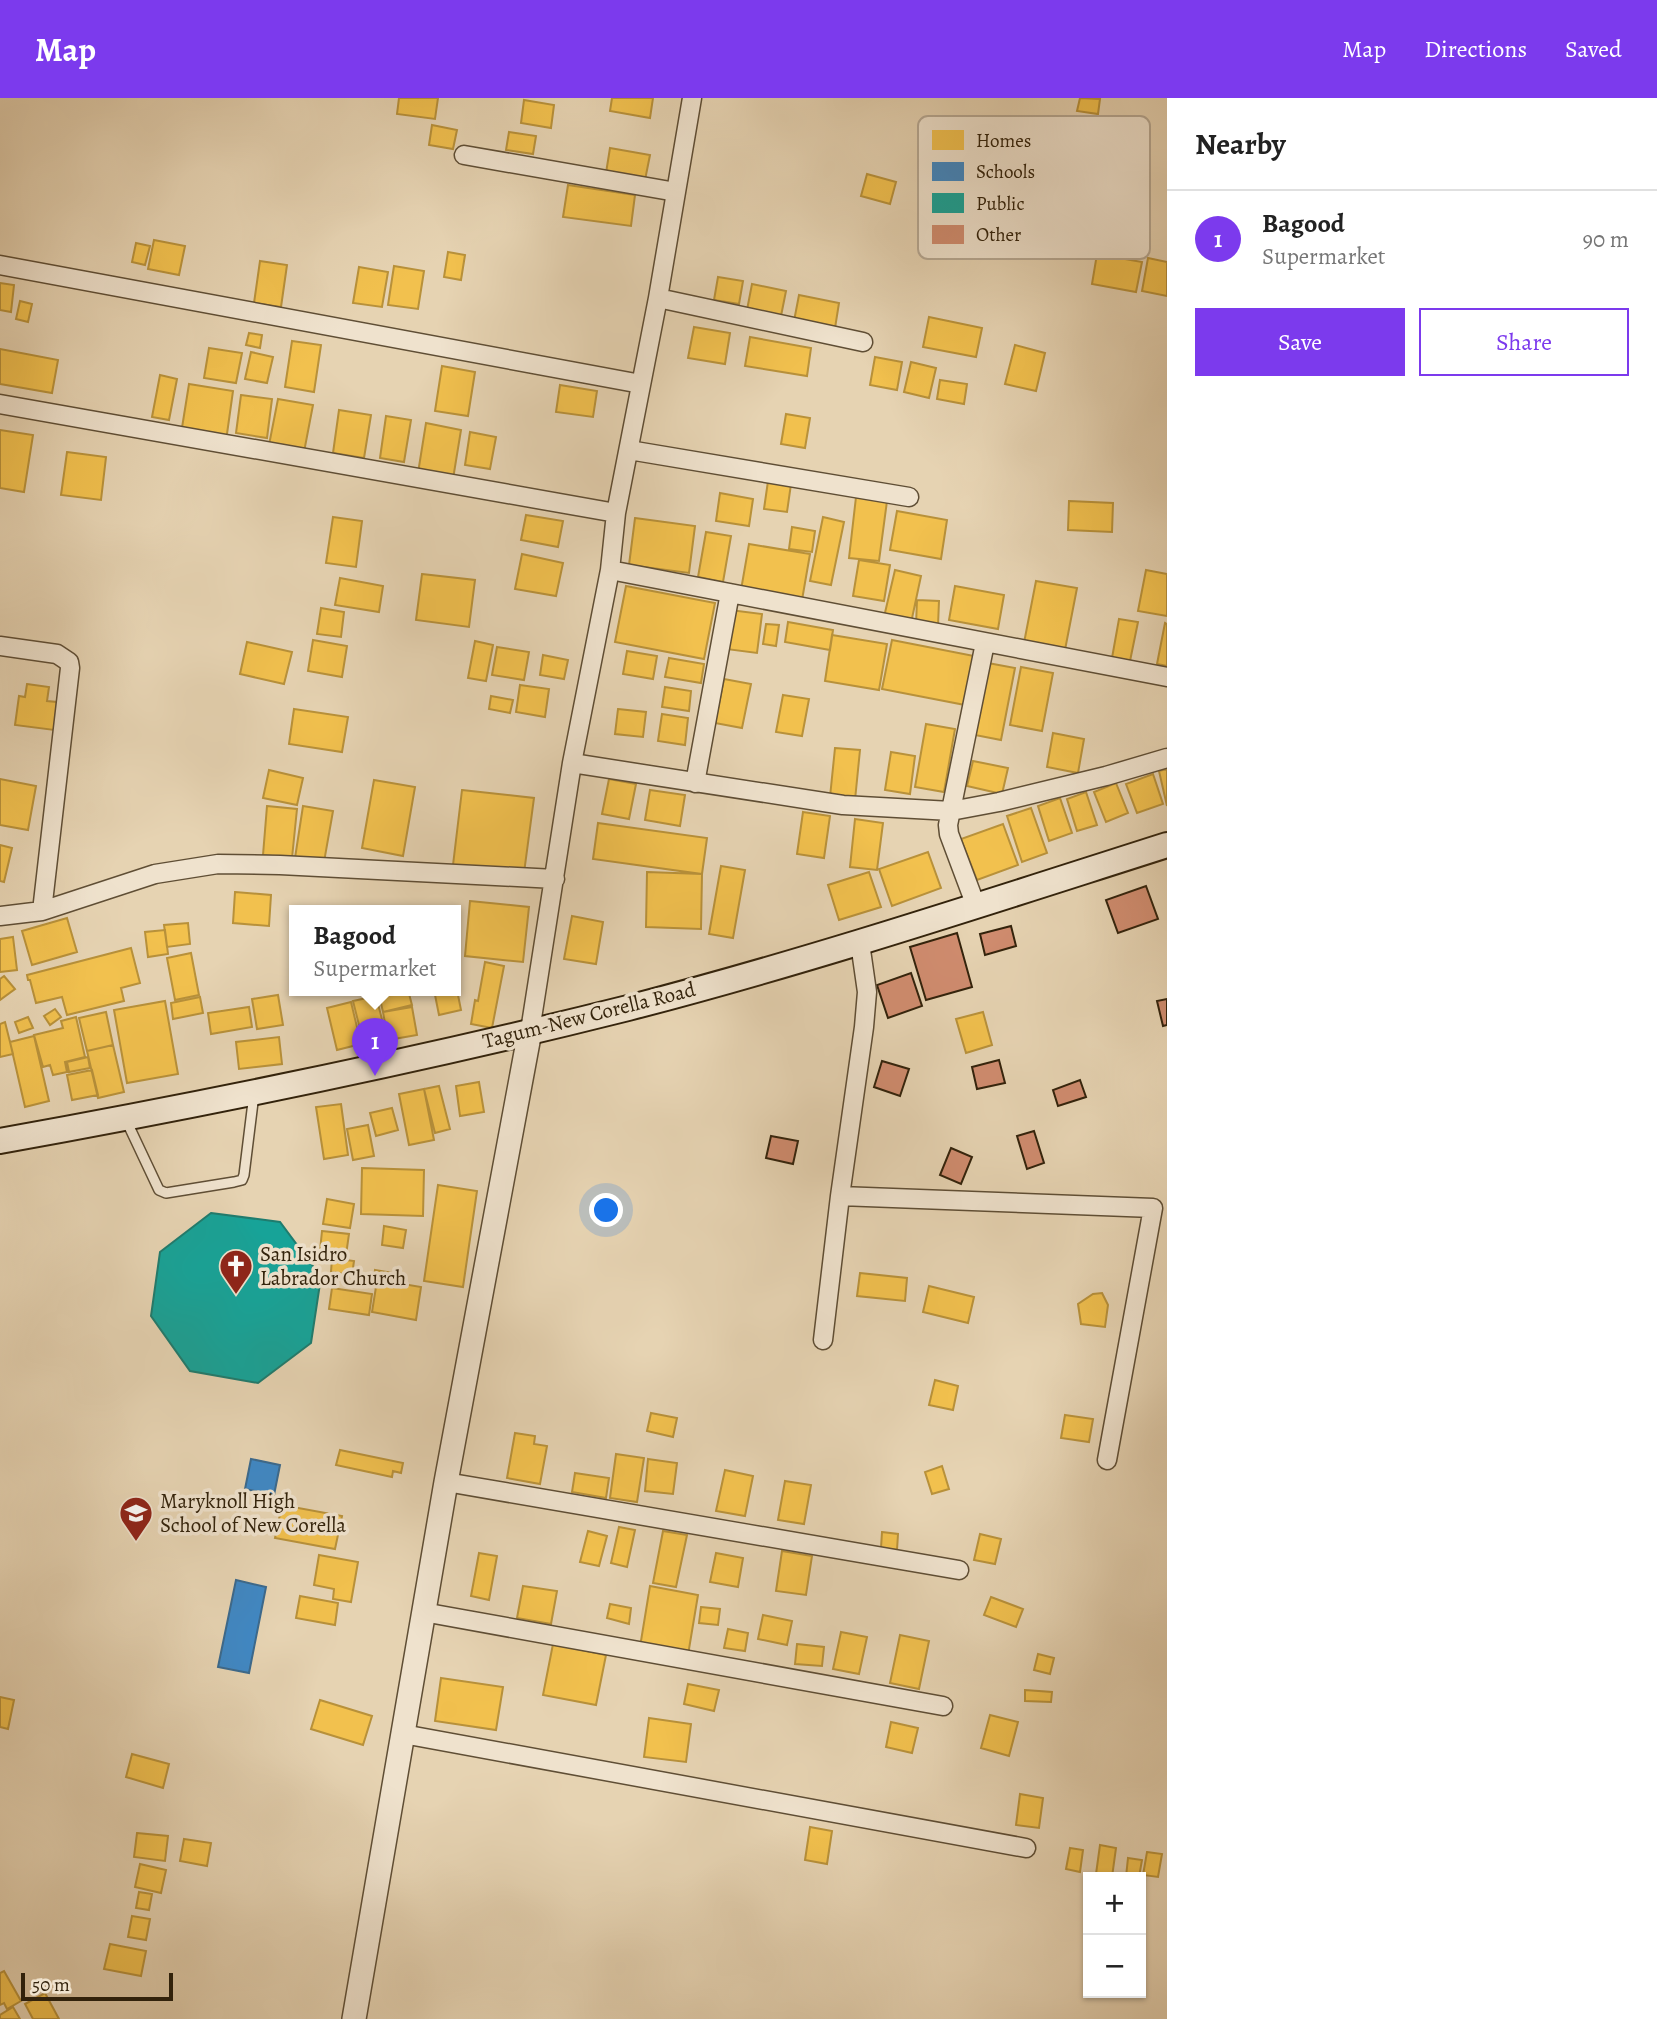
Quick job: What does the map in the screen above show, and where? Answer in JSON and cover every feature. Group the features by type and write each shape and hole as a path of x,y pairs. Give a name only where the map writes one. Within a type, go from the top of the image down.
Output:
{"main road":[{"name":"Tagum-New Corella Road","path":"1,1140 254,1093 641,1004 860,943 1167,845"}],"street":[{"path":"354,2019 446,1482 530,1031 572,763 610,570 617,513 658,298 692,98"},
{"path":"464,155 676,192"},
{"path":"0,265 641,384"},
{"path":"658,298 863,342"},
{"path":"0,404 617,513"},
{"path":"629,450 909,497"},
{"path":"610,570 1167,677"},
{"path":"695,783 730,593"},
{"path":"976,906 948,825 985,643"},
{"path":"0,646 57,654 69,662 71,668 42,911"},
{"path":"572,763 842,805 951,811 1106,776 1167,758"},
{"path":"0,916 42,911 155,874 218,864 555,879"},
{"path":"823,1340 864,1027 867,992 860,943"},
{"path":"840,1196 1153,1208 1107,1461"},
{"path":"446,1482 959,1570"},
{"path":"424,1612 943,1706"},
{"path":"403,1734 1026,1848"}],"lane":[{"path":"125,1118 159,1190 166,1193 234,1182 242,1180 244,1175 254,1093"}],"building: Homes":[{"path":"399,98 438,98 435,119 397,114"},
{"path":"612,98 653,98 650,118 610,111"},
{"path":"1080,98 1100,99 1098,114 1077,111"},
{"path":"524,100 554,105 551,128 521,123"},
{"path":"432,125 457,130 453,149 429,145"},
{"path":"509,132 536,136 533,154 506,150"},
{"path":"610,148 650,155 645,180 606,173"},
{"path":"867,174 896,182 890,204 861,196"},
{"path":"568,185 635,195 631,226 563,217"},
{"path":"154,240 185,246 179,275 148,269"},
{"path":"136,243 150,246 145,265 132,262"},
{"path":"448,252 465,255 461,280 444,277"},
{"path":"1096,259 1142,262 1136,292 1092,284"},
{"path":"1148,259 1167,262 1167,296 1142,291"},
{"path":"260,261 287,265 281,307 254,303"},
{"path":"394,266 424,271 418,309 388,305"},
{"path":"359,267 388,272 382,307 353,303"},
{"path":"718,277 743,281 739,304 714,300"},
{"path":"0,283 14,285 11,312 0,310"},
{"path":"752,284 786,291 781,316 747,310"},
{"path":"799,295 839,303 835,328 794,321"},
{"path":"20,301 32,304 28,322 16,319"},
{"path":"929,317 982,328 976,357 923,347"},
{"path":"694,327 730,333 725,364 688,358"},
{"path":"249,333 262,335 260,348 246,345"},
{"path":"750,337 811,348 807,376 745,366"},
{"path":"292,341 321,345 314,392 285,387"},
{"path":"1015,345 1045,353 1036,391 1005,384"},
{"path":"209,348 242,353 236,383 204,378"},
{"path":"0,349 58,360 52,393 0,384"},
{"path":"251,352 273,357 267,383 245,379"},
{"path":"875,357 902,362 897,390 870,385"},
{"path":"911,362 936,368 929,398 904,392"},
{"path":"442,366 475,372 468,416 435,411"},
{"path":"160,375 177,379 169,420 152,417"},
{"path":"940,380 967,384 964,404 937,399"},
{"path":"189,384 233,391 226,441 181,434"},
{"path":"560,385 597,391 593,417 556,412"},
{"path":"241,395 272,399 267,438 236,433"},
{"path":"278,399 313,405 304,452 269,445"},
{"path":"339,410 371,415 364,458 333,453"},
{"path":"786,414 810,418 805,448 781,444"},
{"path":"386,416 411,420 404,462 380,458"},
{"path":"426,423 461,430 453,479 418,473"},
{"path":"0,430 33,435 24,492 0,488"},
{"path":"470,432 496,437 490,469 465,465"},
{"path":"67,452 106,457 101,500 61,495"},
{"path":"768,481 791,484 787,512 764,509"},
{"path":"720,493 753,499 749,526 716,521"},
{"path":"856,497 887,501 879,561 849,558"},
{"path":"1069,501 1113,503 1112,532 1068,530"},
{"path":"897,511 947,520 941,559 890,550"},
{"path":"526,515 563,521 558,547 521,540"},
{"path":"333,517 362,521 356,567 326,563"},
{"path":"823,517 844,522 831,585 810,581"},
{"path":"635,518 695,526 689,573 629,565"},
{"path":"792,527 815,531 812,552 789,549"},
{"path":"706,532 731,536 723,582 698,577"},
{"path":"749,544 810,554 802,600 741,590"},
{"path":"522,554 563,563 556,596 515,589"},
{"path":"859,560 890,565 884,601 853,596"},
{"path":"895,570 921,576 911,623 884,617"},
{"path":"1146,570 1167,574 1167,616 1138,611"},
{"path":"422,574 475,580 469,627 416,620"},
{"path":"340,578 383,586 379,612 335,605"},
{"path":"1036,581 1077,588 1064,655 1023,648"},
{"path":"626,586 715,603 704,659 615,642"},
{"path":"955,586 1004,595 998,629 949,620"},
{"path":"917,600 939,601 938,626 916,625"},
{"path":"321,608 344,612 341,637 317,634"},
{"path":"730,610 762,614 757,653 726,649"},
{"path":"1119,619 1138,622 1130,661 1112,658"},
{"path":"788,622 833,630 830,650 785,642"},
{"path":"1165,623 1167,624 1167,666 1157,664"},
{"path":"766,624 779,625 776,646 763,644"},
{"path":"832,635 887,644 879,690 825,681"},
{"path":"313,640 347,646 342,677 308,671"},
{"path":"892,640 974,656 965,705 882,689"},
{"path":"475,641 493,645 486,681 468,678"},
{"path":"247,642 292,652 284,684 240,674"},
{"path":"497,647 529,652 524,680 492,675"},
{"path":"627,651 657,656 653,679 623,674"},
{"path":"543,655 568,660 564,679 540,675"},
{"path":"669,658 704,664 701,683 665,677"},
{"path":"988,663 1015,668 1001,740 975,735"},
{"path":"1021,667 1053,673 1042,731 1010,725"},
{"path":"724,679 751,684 742,728 715,723"},
{"path":"27,684 49,687 47,701 57,702 54,730 15,725 19,696 25,697"},
{"path":"520,685 549,689 545,717 516,712"},
{"path":"665,687 691,691 689,711 662,707"},
{"path":"783,695 809,699 802,736 776,732"},
{"path":"491,696 513,700 510,713 489,709"},
{"path":"294,709 348,717 342,752 289,744"},
{"path":"618,709 646,712 643,737 615,734"},
{"path":"662,714 688,718 685,745 658,741"},
{"path":"926,724 955,729 944,792 915,787"},
{"path":"1053,733 1084,739 1078,773 1047,767"},
{"path":"835,748 860,750 855,800 830,797"},
{"path":"891,752 915,756 910,794 885,790"},
{"path":"973,761 1008,768 1002,794 967,786"},
{"path":"1167,769 1167,806 1159,771"},
{"path":"269,770 303,778 297,805 263,798"},
{"path":"1153,774 1163,804 1137,813 1126,784"},
{"path":"0,779 36,786 28,830 0,825"},
{"path":"609,779 636,784 629,819 602,814"},
{"path":"374,780 415,787 403,856 362,848"},
{"path":"1116,783 1128,813 1106,822 1094,792"},
{"path":"462,790 534,798 524,873 453,865"},
{"path":"650,790 685,795 680,826 645,820"},
{"path":"1086,792 1097,825 1077,831 1067,799"},
{"path":"1060,798 1072,833 1049,841 1038,806"},
{"path":"267,806 297,809 292,858 263,855"},
{"path":"303,806 333,811 324,862 295,858"},
{"path":"1031,808 1047,853 1022,862 1007,816"},
{"path":"803,812 830,816 824,858 797,854"},
{"path":"855,819 883,823 877,870 850,867"},
{"path":"598,823 707,838 702,874 593,859"},
{"path":"1003,824 1018,865 977,880 961,839"},
{"path":"0,845 12,848 4,882 0,881"},
{"path":"928,852 941,888 892,906 879,869"},
{"path":"721,866 745,870 733,938 709,934"},
{"path":"647,872 702,874 701,929 646,927"},
{"path":"869,872 881,907 839,920 828,885"},
{"path":"235,892 271,895 269,926 233,923"},
{"path":"470,901 529,907 523,962 465,956"},
{"path":"572,916 603,922 596,964 564,959"},
{"path":"67,918 77,952 32,965 22,931"},
{"path":"188,923 190,944 167,947 164,925"},
{"path":"165,930 168,954 148,957 145,932"},
{"path":"13,937 17,970 0,972 0,939"},
{"path":"131,948 140,983 121,988 124,1001 67,1015 62,997 36,1003 27,975"},
{"path":"191,953 199,995 175,1000 167,958"},
{"path":"485,962 504,966 492,1028 471,1024"},
{"path":"4,976 15,989 0,1000 0,979"},
{"path":"278,995 283,1025 257,1029 252,999"},
{"path":"376,996 386,1035 363,1041 353,1001"},
{"path":"379,996 410,996 412,1005 383,1012"},
{"path":"435,996 458,996 461,1010 439,1015"},
{"path":"200,997 203,1013 173,1019 171,1003"},
{"path":"165,1001 178,1074 127,1083 114,1010"},
{"path":"351,1002 361,1044 337,1050 327,1008"},
{"path":"249,1007 252,1027 211,1034 208,1013"},
{"path":"412,1007 417,1035 388,1040 383,1012"},
{"path":"55,1009 61,1017 50,1025 44,1016"},
{"path":"106,1012 113,1045 87,1051 79,1018"},
{"path":"983,1012 992,1045 966,1053 956,1019"},
{"path":"28,1017 33,1028 19,1033 15,1022"},
{"path":"76,1017 85,1057 65,1062 67,1072 53,1075 50,1065 43,1067 34,1035 63,1028 61,1021"},
{"path":"5,1022 13,1054 0,1057 0,1024"},
{"path":"34,1036 49,1101 25,1107 10,1042"},
{"path":"279,1037 282,1064 239,1069 236,1042"},
{"path":"113,1045 124,1092 98,1098 87,1051"},
{"path":"88,1057 90,1068 69,1072 67,1062"},
{"path":"92,1070 98,1095 72,1100 67,1075"},
{"path":"479,1082 484,1112 460,1116 456,1086"},
{"path":"439,1086 450,1129 435,1133 424,1089"},
{"path":"424,1089 434,1140 409,1145 399,1094"},
{"path":"341,1104 348,1155 324,1159 316,1107"},
{"path":"392,1108 398,1130 376,1136 370,1113"},
{"path":"368,1125 374,1156 353,1160 347,1129"},
{"path":"362,1168 424,1170 423,1216 361,1214"},
{"path":"438,1185 477,1191 463,1287 424,1281"},
{"path":"327,1199 354,1204 350,1228 323,1224"},
{"path":"384,1226 406,1230 403,1248 382,1245"},
{"path":"322,1231 349,1234 346,1255 320,1251"},
{"path":"332,1258 354,1261 352,1275 331,1272"},
{"path":"375,1270 399,1274 397,1283 421,1287 416,1320 372,1312 376,1287 373,1286"},
{"path":"860,1273 907,1278 905,1301 857,1296"},
{"path":"929,1286 974,1297 968,1323 923,1312"},
{"path":"332,1288 372,1294 369,1315 329,1309"},
{"path":"1102,1293 1108,1305 1105,1327 1081,1324 1078,1304 1093,1294"},
{"path":"935,1380 958,1386 953,1410 929,1405"},
{"path":"651,1413 677,1418 673,1437 647,1431"},
{"path":"1065,1415 1093,1419 1089,1442 1061,1438"},
{"path":"515,1433 535,1436 534,1444 547,1446 540,1484 507,1478"},
{"path":"340,1450 403,1463 401,1473 393,1471 392,1477 336,1465"},
{"path":"616,1454 644,1458 637,1502 610,1498"},
{"path":"648,1459 677,1463 673,1494 645,1491"},
{"path":"942,1466 949,1489 932,1494 925,1472"},
{"path":"725,1470 753,1476 745,1516 716,1511"},
{"path":"575,1473 609,1478 606,1498 572,1492"},
{"path":"785,1481 811,1485 804,1524 778,1520"},
{"path":"282,1505 342,1516 335,1549 275,1538"},
{"path":"619,1527 635,1530 627,1567 611,1563"},
{"path":"588,1531 607,1536 599,1566 580,1562"},
{"path":"663,1531 687,1535 676,1587 653,1583"},
{"path":"882,1532 898,1534 897,1550 881,1548"},
{"path":"980,1534 1001,1539 995,1564 974,1560"},
{"path":"782,1551 812,1556 806,1595 776,1591"},
{"path":"479,1553 497,1556 489,1600 471,1596"},
{"path":"716,1553 743,1558 738,1587 710,1582"},
{"path":"319,1555 358,1562 351,1602 333,1599 334,1589 314,1585"},
{"path":"523,1586 557,1591 551,1624 517,1618"},
{"path":"650,1586 698,1595 688,1655 640,1647"},
{"path":"300,1596 338,1603 335,1625 296,1618"},
{"path":"991,1597 1023,1609 1016,1627 984,1615"},
{"path":"610,1604 631,1608 629,1624 607,1618"},
{"path":"701,1607 720,1609 718,1625 699,1623"},
{"path":"763,1615 792,1621 787,1645 758,1639"},
{"path":"728,1629 748,1633 745,1651 724,1648"},
{"path":"841,1632 867,1637 859,1674 833,1669"},
{"path":"900,1635 929,1641 919,1689 890,1683"},
{"path":"553,1644 606,1655 596,1705 543,1695"},
{"path":"797,1644 824,1647 822,1666 795,1664"},
{"path":"1038,1654 1054,1658 1050,1674 1034,1670"},
{"path":"441,1678 503,1687 496,1730 435,1721"},
{"path":"688,1684 719,1690 714,1711 684,1704"},
{"path":"1025,1690 1052,1692 1051,1702 1025,1701"},
{"path":"0,1697 14,1700 8,1729 0,1727"},
{"path":"320,1700 372,1716 363,1745 311,1729"},
{"path":"990,1715 1018,1722 1009,1756 981,1748"},
{"path":"649,1718 691,1724 686,1762 644,1757"},
{"path":"891,1722 918,1728 912,1753 886,1747"},
{"path":"132,1754 169,1764 163,1788 126,1777"},
{"path":"1020,1794 1043,1798 1039,1828 1016,1825"},
{"path":"810,1827 832,1831 827,1864 805,1860"},
{"path":"137,1833 168,1836 165,1861 134,1857"},
{"path":"184,1839 211,1843 207,1866 180,1861"},
{"path":"1100,1845 1116,1848 1113,1872 1096,1872"},
{"path":"1070,1848 1083,1850 1080,1872 1066,1869"},
{"path":"1147,1852 1162,1854 1158,1877 1146,1875 1144,1872"},
{"path":"1128,1858 1142,1860 1140,1872 1127,1872"},
{"path":"140,1864 166,1870 161,1893 135,1887"},
{"path":"139,1892 152,1894 149,1910 136,1908"},
{"path":"132,1916 150,1919 146,1940 128,1937"},
{"path":"110,1944 146,1951 141,1976 104,1969"},
{"path":"4,1971 21,2001 7,2009 4,2003 0,2005 0,1973"},
{"path":"45,1993 59,2019 33,2019 25,2004"},
{"path":"13,2007 20,2019 0,2019 0,2015"}],"building: Schools":[{"path":"251,1459 280,1465 274,1495 245,1489"},
{"path":"236,1580 266,1587 249,1673 218,1667"}],"building: Public":[{"name":"San Isidro Labrador Church","path":"211,1213 280,1222 321,1277 311,1343 258,1383 190,1371 151,1316 160,1252"}],"building: Other":[{"path":"1146,886 1158,919 1118,933 1106,900"},
{"path":"1011,926 1016,946 985,955 980,934"},
{"path":"957,933 972,987 926,1000 910,947"},
{"path":"911,973 922,1006 888,1018 877,985"},
{"path":"1167,999 1167,1025 1163,1026 1157,1001"},
{"path":"999,1060 1005,1083 977,1089 972,1067"},
{"path":"882,1061 909,1069 900,1096 874,1087"},
{"path":"1080,1080 1086,1097 1058,1106 1053,1090"},
{"path":"1034,1131 1044,1163 1027,1169 1017,1136"},
{"path":"771,1136 798,1141 793,1164 766,1158"},
{"path":"951,1148 972,1157 961,1184 940,1175"}],"place":[{"name":"Bagood","path":"375,1076"},
{"name":"San Isidro Labrador Church","path":"236,1296"},
{"name":"Maryknoll High School of New Corella","path":"136,1543"}]}
